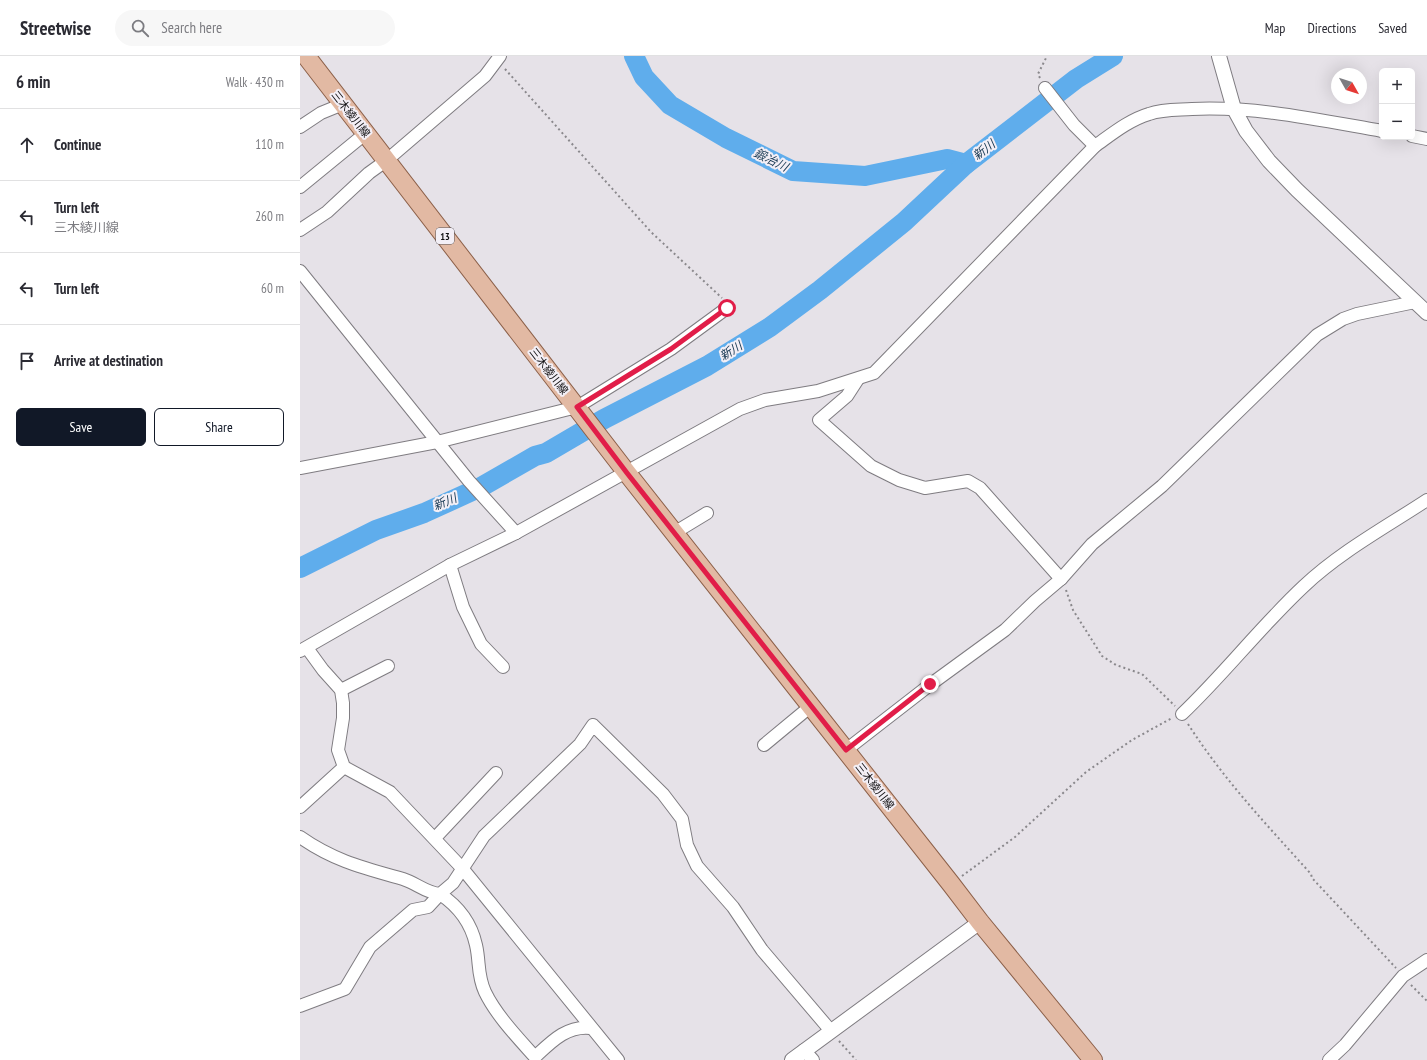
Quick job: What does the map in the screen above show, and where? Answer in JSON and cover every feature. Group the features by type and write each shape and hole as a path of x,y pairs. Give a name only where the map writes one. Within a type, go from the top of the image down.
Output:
{"main road":[{"name":"三木綾川線","path":"306,56 621,466 980,922 1093,1060"}],"street":[{"path":"1219,56 1234,109 1246,131 1268,161 1427,313"},
{"path":"300,230 327,212 369,173 387,160 485,76 499,58"},
{"path":"1045,88 1074,124 1095,146"},
{"path":"300,127 321,113 343,104"},
{"path":"618,1060 462,868 435,838 390,792 344,767 338,750 343,718 341,690 304,650 450,565 516,533 621,466 740,409 765,400 818,391 874,373 1095,146 1131,121 1149,114 1166,110 1234,109 1272,112 1379,130"},
{"path":"301,183 366,133"},
{"path":"1415,137 1427,139"},
{"path":"300,271 469,481 505,524 516,533"},
{"path":"846,750 930,684 1005,630 1035,601 1061,579 1092,544 1162,486 1317,335 1343,319 1357,314 1415,302"},
{"path":"300,468 438,442 580,411 671,349 727,308"},
{"path":"858,379 847,396 819,420 871,466 899,480 925,488 968,481 980,488 1061,579"},
{"path":"1182,714 1217,680 1305,585 1330,565 1427,500"},
{"path":"674,533 707,512"},
{"path":"450,565 463,607 481,644 504,667"},
{"path":"341,690 388,666"},
{"path":"764,745 811,706"},
{"path":"300,1006 345,989 370,947 413,910 428,907 453,883 484,836 580,744 593,725 663,794 682,819 687,844 697,866 732,907 762,950 831,1031"},
{"path":"300,807 344,767"},
{"path":"435,838 496,773"},
{"path":"300,837 316,848 346,863 405,880 430,893 440,894 455,904 465,918 476,944 479,978 485,994 512,1031 535,1057 553,1041 571,1029 582,1027 591,1028"},
{"path":"792,1060 809,1055 831,1031 980,922"},
{"path":"1329,1060 1345,1045 1403,976 1427,960"}],"path":[{"path":"1045,88 1038,74 1047,56"},
{"path":"499,58 652,232 724,300 727,308"},
{"path":"1061,579 1073,610 1102,656 1116,665 1142,674 1182,714 1211,759 1234,789 1311,874 1312,878 1427,1001"},
{"path":"951,884 1015,837 1086,772 1148,730 1182,714"},
{"path":"831,1031 856,1060"}],"waterway":[{"name":"鍛冶川","path":"634,56 644,77 670,105 726,138 793,171 865,176 947,159 966,164"},
{"name":"新川","path":"300,568 376,530 424,513 481,487 535,456 546,453 604,419 707,366 770,327 820,290 904,222 966,164 1076,79 1113,56"}],"route":[{"path":"727,308 671,349 577,407 627,473 846,750 930,684"}]}
